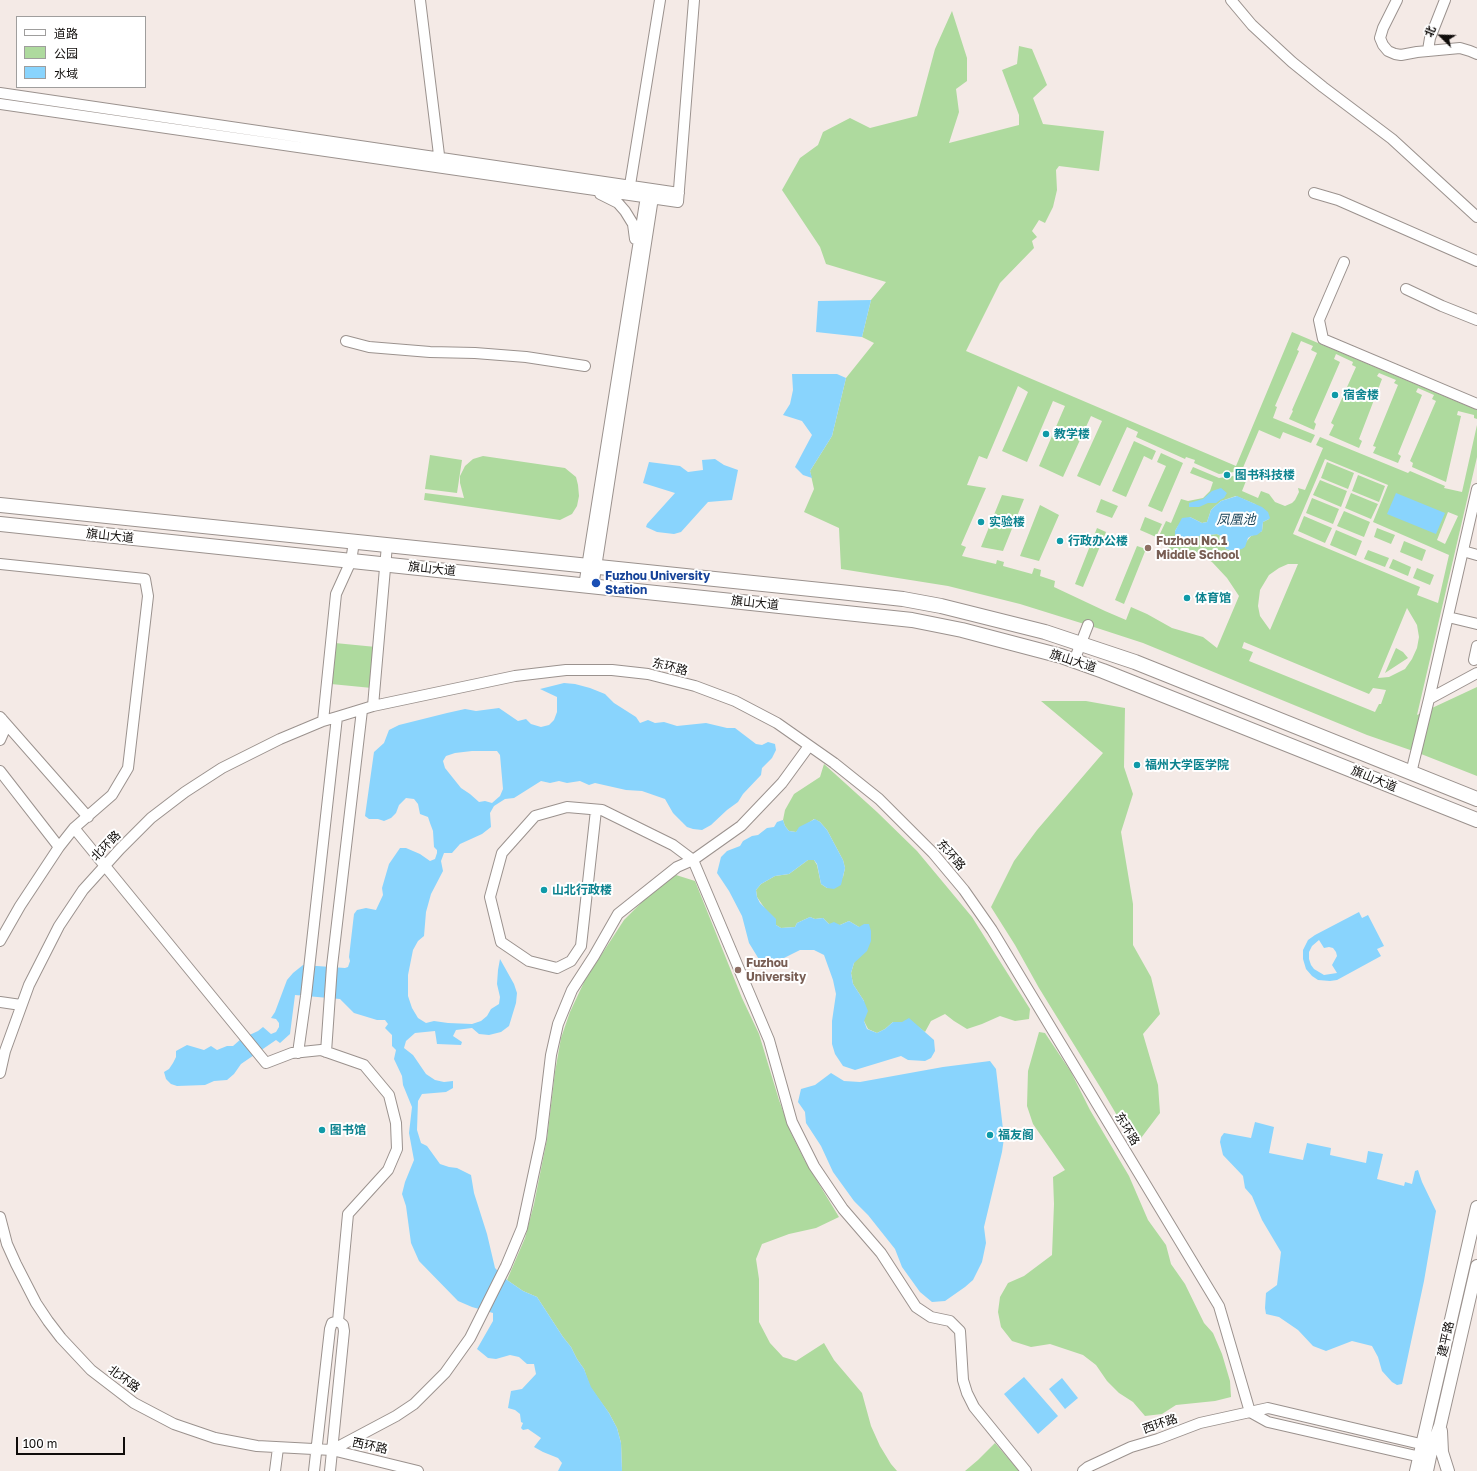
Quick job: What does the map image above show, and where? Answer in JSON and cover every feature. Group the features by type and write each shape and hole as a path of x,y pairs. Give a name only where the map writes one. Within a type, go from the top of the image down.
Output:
{"highway":[{"name":"旗山大道","path":"0,505 903,599 940,606 1045,632 1135,662 1477,799"},
{"name":"旗山大道","path":"0,524 912,620 997,638 1074,661 1124,679 1477,820"},
{"path":"1426,800 1477,829"}],"main road":[{"name":"建平路","path":"1416,1471 1424,1458 1477,1207"},
{"name":"建平路","path":"1427,1445 1440,1426 1477,1266"},
{"path":"1440,1426 1442,1452 1448,1471"},
{"name":"建平路","path":"1424,1458 1427,1471"}],"street":[{"path":"420,0 440,162"},
{"path":"630,185 660,0"},
{"path":"577,187 650,193 678,197 694,0"},
{"path":"1230,0 1252,25 1292,62 1392,139 1477,217"},
{"path":"1397,0 1380,38 1388,51 1398,55 1428,50 1460,48 1476,51"},
{"path":"1428,50 1430,38 1445,0"},
{"path":"0,93 440,162 577,187 605,195 622,206 631,219 634,229 636,254"},
{"path":"0,104 440,162 630,185 650,193"},
{"path":"591,567 636,254 650,193"},
{"path":"588,586 650,193"},
{"path":"1314,193 1338,200 1477,261"},
{"path":"1344,262 1319,320 1323,339 1477,404"},
{"path":"1406,289 1477,320"},
{"path":"346,341 369,347 526,357 586,366"},
{"path":"1411,773 1477,489"},
{"path":"323,721 336,594 351,561 354,542"},
{"path":"373,706 387,545"},
{"path":"1463,551 1477,555"},
{"path":"0,564 145,579 148,596 128,768 112,796 74,828 59,847 20,906 0,941"},
{"path":"1448,617 1477,624"},
{"path":"1074,661 1088,625"},
{"path":"1474,660 1477,646"},
{"name":"东环路","path":"337,716 373,706 515,676 566,670 612,670 648,674 695,686 735,701 777,723 834,763 879,799 922,842 964,890 992,930 1219,1306 1250,1412"},
{"path":"1429,699 1477,673"},
{"path":"326,1052 332,966 362,710"},
{"path":"298,1052 306,996 337,716"},
{"name":"北环路","path":"0,1073 21,1005 38,965 59,926 83,890 105,865 151,818 203,779 260,748 337,716"},
{"path":"0,717 88,817"},
{"path":"0,717 4,725 4,731 0,740"},
{"path":"332,1450 384,1423 414,1404 445,1373 470,1338 481,1318 506,1266 523,1221 540,1139 551,1055 558,1024 572,990 594,956 618,914 677,867 693,860 740,826 782,784 810,746"},
{"path":"0,771 59,847"},
{"path":"596,810 581,946 571,961 557,968 529,961 501,942 490,897 502,853 535,816 567,807 602,810 673,845 693,860 768,1040 792,1122 814,1166 843,1209 881,1253 916,1307 931,1317 950,1322 960,1331 963,1380 967,1393 974,1407 1026,1471"},
{"path":"74,828 266,1063 292,1053 321,1050 364,1065 389,1095 396,1124 397,1149 388,1170 348,1214 338,1320"},
{"path":"0,1002 21,1005"},
{"name":"北环路","path":"0,1217 16,1264 36,1303 61,1338 91,1370 134,1403 174,1424 194,1432 236,1443 278,1448 316,1449"},
{"path":"314,1471 330,1329 332,1323 338,1320"},
{"path":"330,1471 344,1331 343,1325 338,1320"},
{"name":"西环路","path":"1083,1471 1088,1467 1131,1447 1158,1439 1200,1423 1268,1408 1427,1445"},
{"path":"1250,1412 1268,1422 1424,1458"},
{"path":"275,1471 278,1448"},
{"name":"西环路","path":"316,1449 332,1450 418,1471"}],"green space":[{"path":"952,11 967,58 967,81 956,89 959,112 949,143 1019,125 1019,115 1002,70 1017,64 1019,46 1032,49 1047,85 1033,98 1043,124 1104,131 1099,171 1059,166 1056,170 1057,190 1053,207 1045,223 1039,220 1032,231 1037,237 1032,241 1034,248 1000,283 966,351 1236,466 1292,332 1477,410 1477,419 1474,418 1474,415 1458,411 1457,415 1461,416 1446,482 1412,467 1413,463 1410,461 1436,401 1432,399 1434,395 1418,388 1416,392 1422,395 1398,454 1401,456 1398,463 1373,453 1376,447 1373,446 1398,385 1394,383 1396,380 1379,373 1377,376 1382,379 1359,439 1362,441 1359,448 1329,435 1334,425 1331,423 1356,367 1352,365 1353,362 1336,354 1334,359 1340,362 1314,422 1316,424 1314,430 1289,419 1317,353 1311,350 1313,346 1301,341 1297,350 1299,351 1275,406 1277,407 1273,418 1315,435 1311,443 1283,432 1280,439 1259,430 1242,470 1250,473 1248,477 1234,472 1219,474 1194,463 1195,460 1186,457 1185,459 1136,437 1138,432 1127,427 1100,486 1077,476 1102,421 1091,416 1063,477 1039,466 1065,406 1053,401 1027,462 1002,451 1028,392 1018,386 987,459 979,456 967,485 986,488 961,545 966,547 962,556 996,564 997,560 1004,562 1003,566 1032,574 1034,568 1041,570 1040,576 1055,581 1054,587 1105,611 1126,620 1131,607 1172,628 1203,637 1217,648 1239,596 1227,578 1212,562 1194,551 1173,551 1163,544 1158,538 1166,521 1171,523 1181,499 1188,501 1203,498 1210,491 1213,482 1190,473 1193,467 1219,478 1233,476 1246,481 1242,491 1258,498 1261,491 1269,494 1275,502 1285,506 1295,500 1299,492 1298,488 1305,490 1323,448 1316,445 1320,437 1408,473 1410,471 1445,486 1444,488 1462,492 1477,425 1477,457 1417,715 1477,687 1477,776 1367,735 1143,643 1097,628 1020,604 948,586 841,569 839,528 804,512 814,489 810,471 832,436 846,378 874,343 862,337 871,300 886,282 826,264 820,247 782,190 800,158 818,145 823,132 850,118 870,128 917,116 935,49","holes":["1325,459 1388,485 1373,522 1449,555 1438,603 1417,595 1420,587 1293,534","1236,496 1255,504 1269,519 1263,522 1262,531 1251,536 1246,542 1233,551 1226,549 1221,536 1217,534 1199,536 1191,539 1175,531 1178,526 1190,517 1202,523 1207,522 1211,510 1221,501","1448,512 1458,516 1445,544 1437,540","1288,564 1298,564 1270,630 1260,616 1258,606 1260,590 1269,575","1407,608 1417,625 1419,637 1417,648 1405,669 1389,677 1378,678","1244,642 1369,694 1373,688 1386,690 1381,704 1379,704 1375,712 1249,661 1253,652 1242,648"]},
{"path":"1134,441 1156,451 1152,460 1144,456 1126,497 1112,491"},
{"path":"1161,453 1183,463 1162,512 1148,506 1166,466 1157,462"},
{"path":"430,455 462,460 457,493 425,489"},
{"path":"483,456 565,468 576,477 579,496 577,506 572,514 560,520 424,500 425,493 464,498 460,483 460,476 465,466 473,459"},
{"path":"1327,462 1354,473 1348,489 1321,478"},
{"path":"1358,475 1385,486 1379,502 1352,491"},
{"path":"1320,480 1347,491 1341,507 1313,495"},
{"path":"1351,493 1378,504 1371,519 1345,508"},
{"path":"1002,495 1024,499 1003,551 981,547"},
{"path":"1312,498 1339,509 1333,524 1306,513"},
{"path":"1101,499 1118,506 1112,518 1096,512"},
{"path":"1040,505 1059,515 1039,561 1020,556"},
{"path":"1344,511 1370,522 1364,537 1337,526"},
{"path":"1304,516 1332,528 1325,543 1298,531"},
{"path":"1145,517 1162,524 1156,537 1140,530"},
{"path":"1097,528 1106,532 1083,587 1075,584"},
{"path":"1377,528 1395,535 1391,544 1374,537"},
{"path":"1336,530 1362,541 1356,556 1330,545"},
{"path":"1404,541 1426,550 1422,561 1400,552"},
{"path":"1137,546 1146,549 1124,604 1115,600"},
{"path":"1368,550 1389,558 1385,567 1364,559"},
{"path":"1393,559 1411,567 1408,576 1389,568"},
{"path":"1417,568 1434,575 1430,585 1413,578"},
{"path":"335,643 376,647 372,688 331,684"},
{"path":"1396,648 1403,652 1408,658 1385,673"},
{"path":"1041,701 1086,701 1125,708 1124,767 1133,794 1121,832 1133,904 1133,945 1151,977 1160,1014 1143,1034 1158,1085 1160,1113 1135,1146 991,907 1014,861 1037,830 1103,753"},
{"path":"824,764 917,851 972,917 1030,1009 1029,1019 1015,1021 1000,1016 967,1029 945,1014 931,1021 925,1032 917,1026 902,1022 893,1022 885,1029 877,1033 868,1029 864,1021 864,1001 853,984 851,973 854,963 859,927 849,921 840,925 829,924 823,918 815,919 810,917 797,923 795,927 781,928 776,925 757,897 756,890 761,884 775,876 789,874 808,860 814,860 817,865 821,884 827,888 843,877 845,868 843,860 827,830 820,822 814,819 796,832 789,831 783,820 785,810 794,794 820,777"},
{"path":"676,875 695,881 742,998 759,1034 779,1100 791,1133 805,1161 839,1217 816,1228 789,1234 762,1244 756,1259 759,1279 759,1322 770,1343 783,1357 796,1361 824,1343 834,1360 862,1393 871,1426 880,1446 897,1471 622,1471 621,1443 617,1428 609,1413 590,1387 584,1369 571,1347 537,1297 523,1291 507,1280 525,1238 534,1204 547,1139 555,1072 561,1038 570,1012 585,980 624,920 650,894"},
{"path":"1039,1032 1045,1033 1071,1072 1090,1110 1129,1176 1148,1220 1166,1245 1171,1264 1185,1284 1204,1323 1213,1333 1222,1354 1230,1381 1231,1397 1215,1401 1176,1405 1162,1414 1145,1416 1133,1402 1119,1393 1107,1381 1096,1365 1083,1355 1050,1344 1031,1347 1012,1341 1001,1327 998,1312 1000,1297 1008,1283 1024,1276 1052,1255 1054,1204 1053,1177 1065,1170 1033,1124 1027,1106 1028,1071"},
{"path":"995,1443 1019,1471 965,1471 978,1460"}],"water":[{"path":"871,300 862,337 816,332 818,301"},
{"path":"792,374 837,374 846,378 832,436 810,471 812,478 803,475 795,467 812,435 802,421 783,415 790,404 793,390"},
{"path":"715,459 724,465 738,470 732,500 708,502 681,532 674,534 657,532 646,527 675,493 643,483 649,462 680,466 688,472 703,470 702,460"},
{"path":"1221,488 1227,493 1224,498 1216,503 1208,503 1199,507 1189,507 1189,503 1203,499 1212,491"},
{"path":"1396,493 1445,513 1436,534 1387,514"},
{"name":"凤凰池","path":"1237,496 1262,507 1268,512 1270,518 1263,522 1262,531 1257,535 1248,538 1245,547 1233,551 1226,549 1221,536 1217,534 1199,536 1191,539 1175,540 1175,531 1182,518 1190,517 1202,523 1207,522 1211,510 1214,507 1221,501"},
{"path":"564,683 575,684 605,694 614,703 636,717 640,723 648,720 655,723 664,722 677,726 706,723 727,728 735,728 756,744 762,745 768,742 775,744 776,750 772,758 762,768 761,775 743,794 738,802 711,825 702,830 687,827 673,813 665,799 642,791 626,790 595,783 589,785 580,781 567,783 559,781 550,783 541,781 514,798 505,799 494,806 490,813 491,827 482,834 460,844 452,853 444,853 441,861 443,871 431,894 426,912 424,936 418,941 413,950 408,975 408,996 412,1008 418,1018 426,1023 434,1021 472,1024 481,1021 487,1016 491,1009 499,1004 500,997 497,984 500,959 514,984 517,993 516,1003 509,1026 501,1032 489,1035 479,1034 472,1028 456,1030 453,1036 462,1042 461,1045 437,1044 435,1031 415,1033 406,1041 404,1048 413,1055 426,1074 435,1080 444,1082 453,1081 453,1088 446,1092 422,1094 418,1101 417,1130 421,1143 427,1146 440,1164 457,1168 471,1175 474,1193 487,1234 495,1268 507,1280 523,1291 537,1297 571,1347 584,1369 591,1387 609,1413 617,1428 621,1443 622,1471 558,1471 562,1463 558,1458 534,1447 541,1438 528,1429 523,1430 521,1428 523,1423 521,1422 520,1414 515,1410 508,1408 511,1391 522,1389 536,1374 534,1364 527,1364 519,1357 510,1355 496,1359 488,1358 477,1349 493,1321 493,1313 458,1301 419,1261 411,1243 406,1206 402,1194 414,1160 409,1133 412,1107 403,1085 402,1076 394,1059 396,1050 392,1046 392,1035 385,1028 388,1024 385,1020 377,1020 354,1013 340,999 295,995 290,1034 280,1043 276,1040 241,1064 234,1074 227,1080 214,1081 205,1085 177,1086 171,1084 166,1079 164,1072 169,1069 173,1063 176,1057 176,1051 187,1045 204,1050 211,1046 217,1050 227,1046 233,1046 241,1039 263,1027 271,1034 276,1032 279,1027 279,1023 276,1019 271,1018 275,1012 287,980 293,973 303,965 348,967 350,961 349,957 354,914 357,910 366,908 376,910 383,895 382,888 389,864 400,848 406,848 420,854 430,861 435,859 437,850 434,847 433,831 428,817 420,814 418,804 414,799 406,798 399,805 396,813 391,818 384,821 369,819 365,816 374,752 384,743 389,730 399,725 465,709 476,711 499,708 518,721 526,719 531,724 541,727 549,725 554,720 557,712 557,697 540,689","holes":["497,751 500,755 503,789 500,796 492,803 485,801 479,802 461,788 445,768 443,761 446,756 455,753"]},
{"path":"815,819 827,830 843,860 845,868 841,885 834,889 827,888 821,884 817,864 814,860 808,860 789,874 775,876 761,884 756,890 757,897 760,903 776,919 776,925 781,928 795,927 797,923 810,917 815,919 823,918 829,924 834,922 840,925 849,921 859,927 864,924 869,924 871,941 867,951 854,963 851,973 853,984 864,1001 868,1011 864,1021 867,1029 877,1033 885,1029 893,1022 902,1022 909,1018 934,1040 935,1051 931,1058 925,1061 908,1060 901,1056 855,1070 843,1066 835,1054 832,1044 832,1021 836,994 833,980 824,955 814,950 800,950 776,962 760,961 749,943 742,916 729,891 717,873 721,857 727,851 740,846 743,841 752,836 758,835 767,828 774,827 777,822 783,820 789,831 796,832 799,827"},
{"path":"1359,912 1362,918 1368,915 1384,946 1377,949 1381,956 1337,980 1318,980 1306,969 1303,959 1303,950 1308,940","holes":["1319,940 1324,948 1333,948 1336,952 1337,956 1332,965 1337,973 1324,975 1314,969 1311,965 1309,952 1312,946"]},
{"path":"990,1061 996,1069 1004,1138 984,1227 986,1243 982,1262 973,1280 965,1287 945,1301 932,1302 920,1292 902,1267 895,1249 868,1215 854,1201 833,1172 821,1146 806,1123 805,1112 798,1102 801,1089 815,1085 831,1073 844,1081 860,1082 943,1067"},
{"path":"1255,1122 1274,1127 1269,1153 1303,1160 1307,1143 1331,1148 1330,1155 1366,1163 1368,1151 1383,1154 1377,1179 1404,1186 1405,1182 1412,1184 1415,1171 1418,1170 1436,1211 1424,1281 1402,1384 1397,1385 1392,1382 1382,1371 1378,1357 1372,1346 1352,1341 1326,1351 1313,1346 1298,1330 1279,1317 1266,1314 1266,1293 1277,1285 1281,1252 1262,1220 1252,1196 1245,1188 1243,1176 1223,1155 1220,1142 1224,1133 1251,1138"},
{"path":"1024,1377 1058,1416 1038,1434 1004,1394"},
{"path":"1062,1378 1078,1398 1065,1409 1049,1389"}],"place":[{"name":"宿舍楼","path":"1335,395"},
{"name":"教学楼","path":"1046,434"},
{"name":"图书科技楼","path":"1227,475"},
{"name":"实验楼","path":"981,522"},
{"name":"行政办公楼","path":"1060,541"},
{"name":"Fuzhou No.1 Middle School","path":"1148,548"},
{"name":"Fuzhou University Station","path":"596,583"},
{"name":"体育馆","path":"1187,598"},
{"name":"福州大学医学院","path":"1137,765"},
{"name":"山北行政楼","path":"544,890"},
{"name":"Fuzhou University","path":"738,970"},
{"name":"图书馆","path":"322,1130"},
{"name":"福友阁","path":"990,1135"}]}
